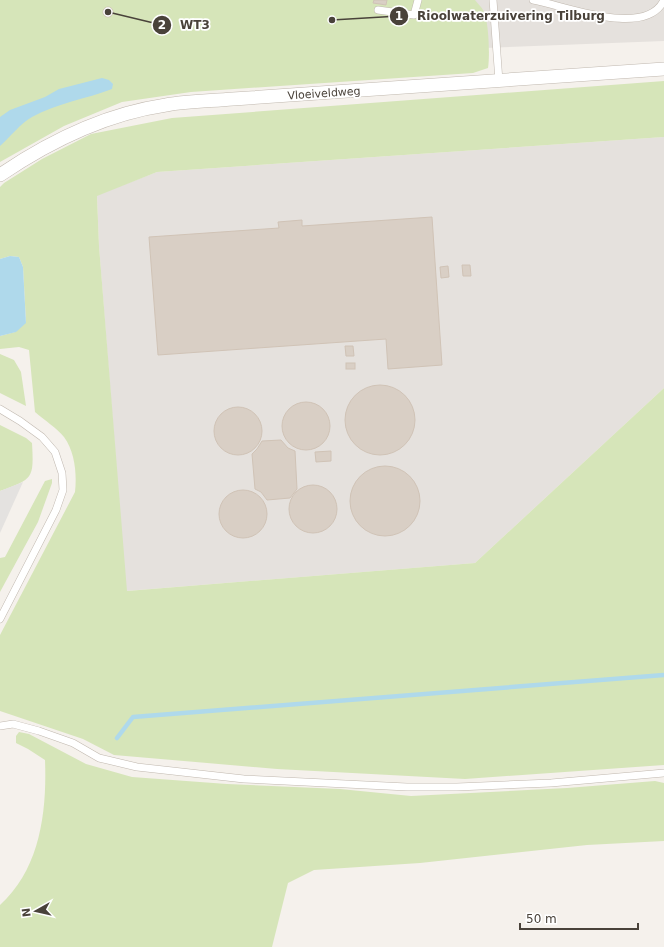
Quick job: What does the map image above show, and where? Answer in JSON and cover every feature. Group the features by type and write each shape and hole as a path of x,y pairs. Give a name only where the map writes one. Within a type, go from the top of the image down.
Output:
{"street":[{"name":"Vloeiveldweg","path":"0,176 28,156 66,135 108,119 166,105 664,69"}],"lane":[{"path":"378,10 414,15 418,0"},
{"path":"493,0 500,81"},
{"path":"533,0 609,18 636,18 649,14 658,8 664,0"},
{"path":"0,409 42,437 55,452 62,472 63,490 56,510 0,619"},
{"path":"0,726 13,724 38,731 73,744 98,758 137,767 244,779 407,787 457,787 551,783 664,773"}],"shaded area":[{"path":"0,0 664,0 664,41 179,60"},
{"path":"664,137 664,388 475,563 126,591 99,246 97,195 157,172"},
{"path":"23,482 0,533 0,491"}],"green space":[{"path":"0,0 475,0 483,10 487,22 489,62 488,68 473,73 191,92 122,102 64,126 0,162"},
{"path":"664,81 664,137 157,172 97,196 99,246 127,591 475,563 664,388 664,765 465,779 277,769 114,755 83,739 0,711 0,635 75,492 76,478 73,456 68,443 58,430 35,412 29,350 19,347 0,349 0,336 15,332 26,322 23,267 19,257 10,256 0,259 0,187 4,183 42,159 91,134 172,118"},
{"path":"0,354 14,360 21,372 26,406 0,393"},
{"path":"0,425 26,438 32,443 33,455 29,476 19,484 0,491"},
{"path":"52,479 52,483 38,522 0,592 0,558 5,557 45,481"},
{"path":"19,732 29,734 86,764 132,777 227,784 340,789 411,796 567,788 655,781 664,783 664,841 587,845 420,863 314,870 288,883 272,947 0,947 0,905 14,891 32,857 42,819 44,800 45,760 16,743 16,736"}],"water":[{"path":"102,78 109,80 113,84 112,89 51,108 32,117 0,146 0,117 10,110 45,97 59,89"},
{"path":"10,256 19,257 23,267 26,323 16,332 0,336 0,259"}],"building":[{"path":"374,0 387,0 386,5 373,3"},
{"path":"106,7 110,7 112,8 112,16 106,17 103,14 103,10"},
{"path":"432,217 442,365 388,369 386,339 158,355 149,237 279,228 278,222 302,220 302,226"},
{"path":"462,265 470,265 471,276 463,276"},
{"path":"448,266 449,277 441,278 440,267"},
{"path":"345,346 353,346 354,356 346,356"},
{"path":"346,363 355,363 355,369 346,369"},
{"path":"373,385 387,385 400,391 409,400 413,406 415,420 413,434 405,445 394,453 387,455 373,455 366,453 355,445 347,434 345,427 345,413 347,406 355,395 366,387"},
{"path":"301,402 311,402 320,406 326,412 329,417 329,435 320,446 311,450 301,450 292,446 286,440 282,431 282,421 286,412 292,406"},
{"path":"233,407 243,407 252,411 258,417 261,422 261,440 252,451 243,455 233,455 224,451 218,445 214,436 214,426 218,417 224,411"},
{"path":"281,440 288,448 295,451 297,489 290,498 267,500 261,492 255,489 252,454 262,441"},
{"path":"331,451 331,461 316,462 315,452"},
{"path":"378,466 392,466 405,472 414,481 418,487 420,501 418,515 410,526 399,534 392,536 378,536 371,534 360,526 352,515 350,508 350,494 352,487 360,476 371,468"},
{"path":"308,485 318,485 327,489 333,495 336,500 336,518 327,529 318,533 308,533 299,529 293,523 289,514 289,504 293,495 299,489"},
{"path":"238,490 248,490 257,494 263,500 267,509 267,519 263,528 257,534 248,538 238,538 229,534 223,528 219,519 219,509 223,500 229,494"}],"waterway":[{"path":"117,738 133,717 664,675"}],"place":[{"name":"WT3","path":"108,12"},
{"name":"Rioolwaterzuivering Tilburg","path":"332,20"}]}
